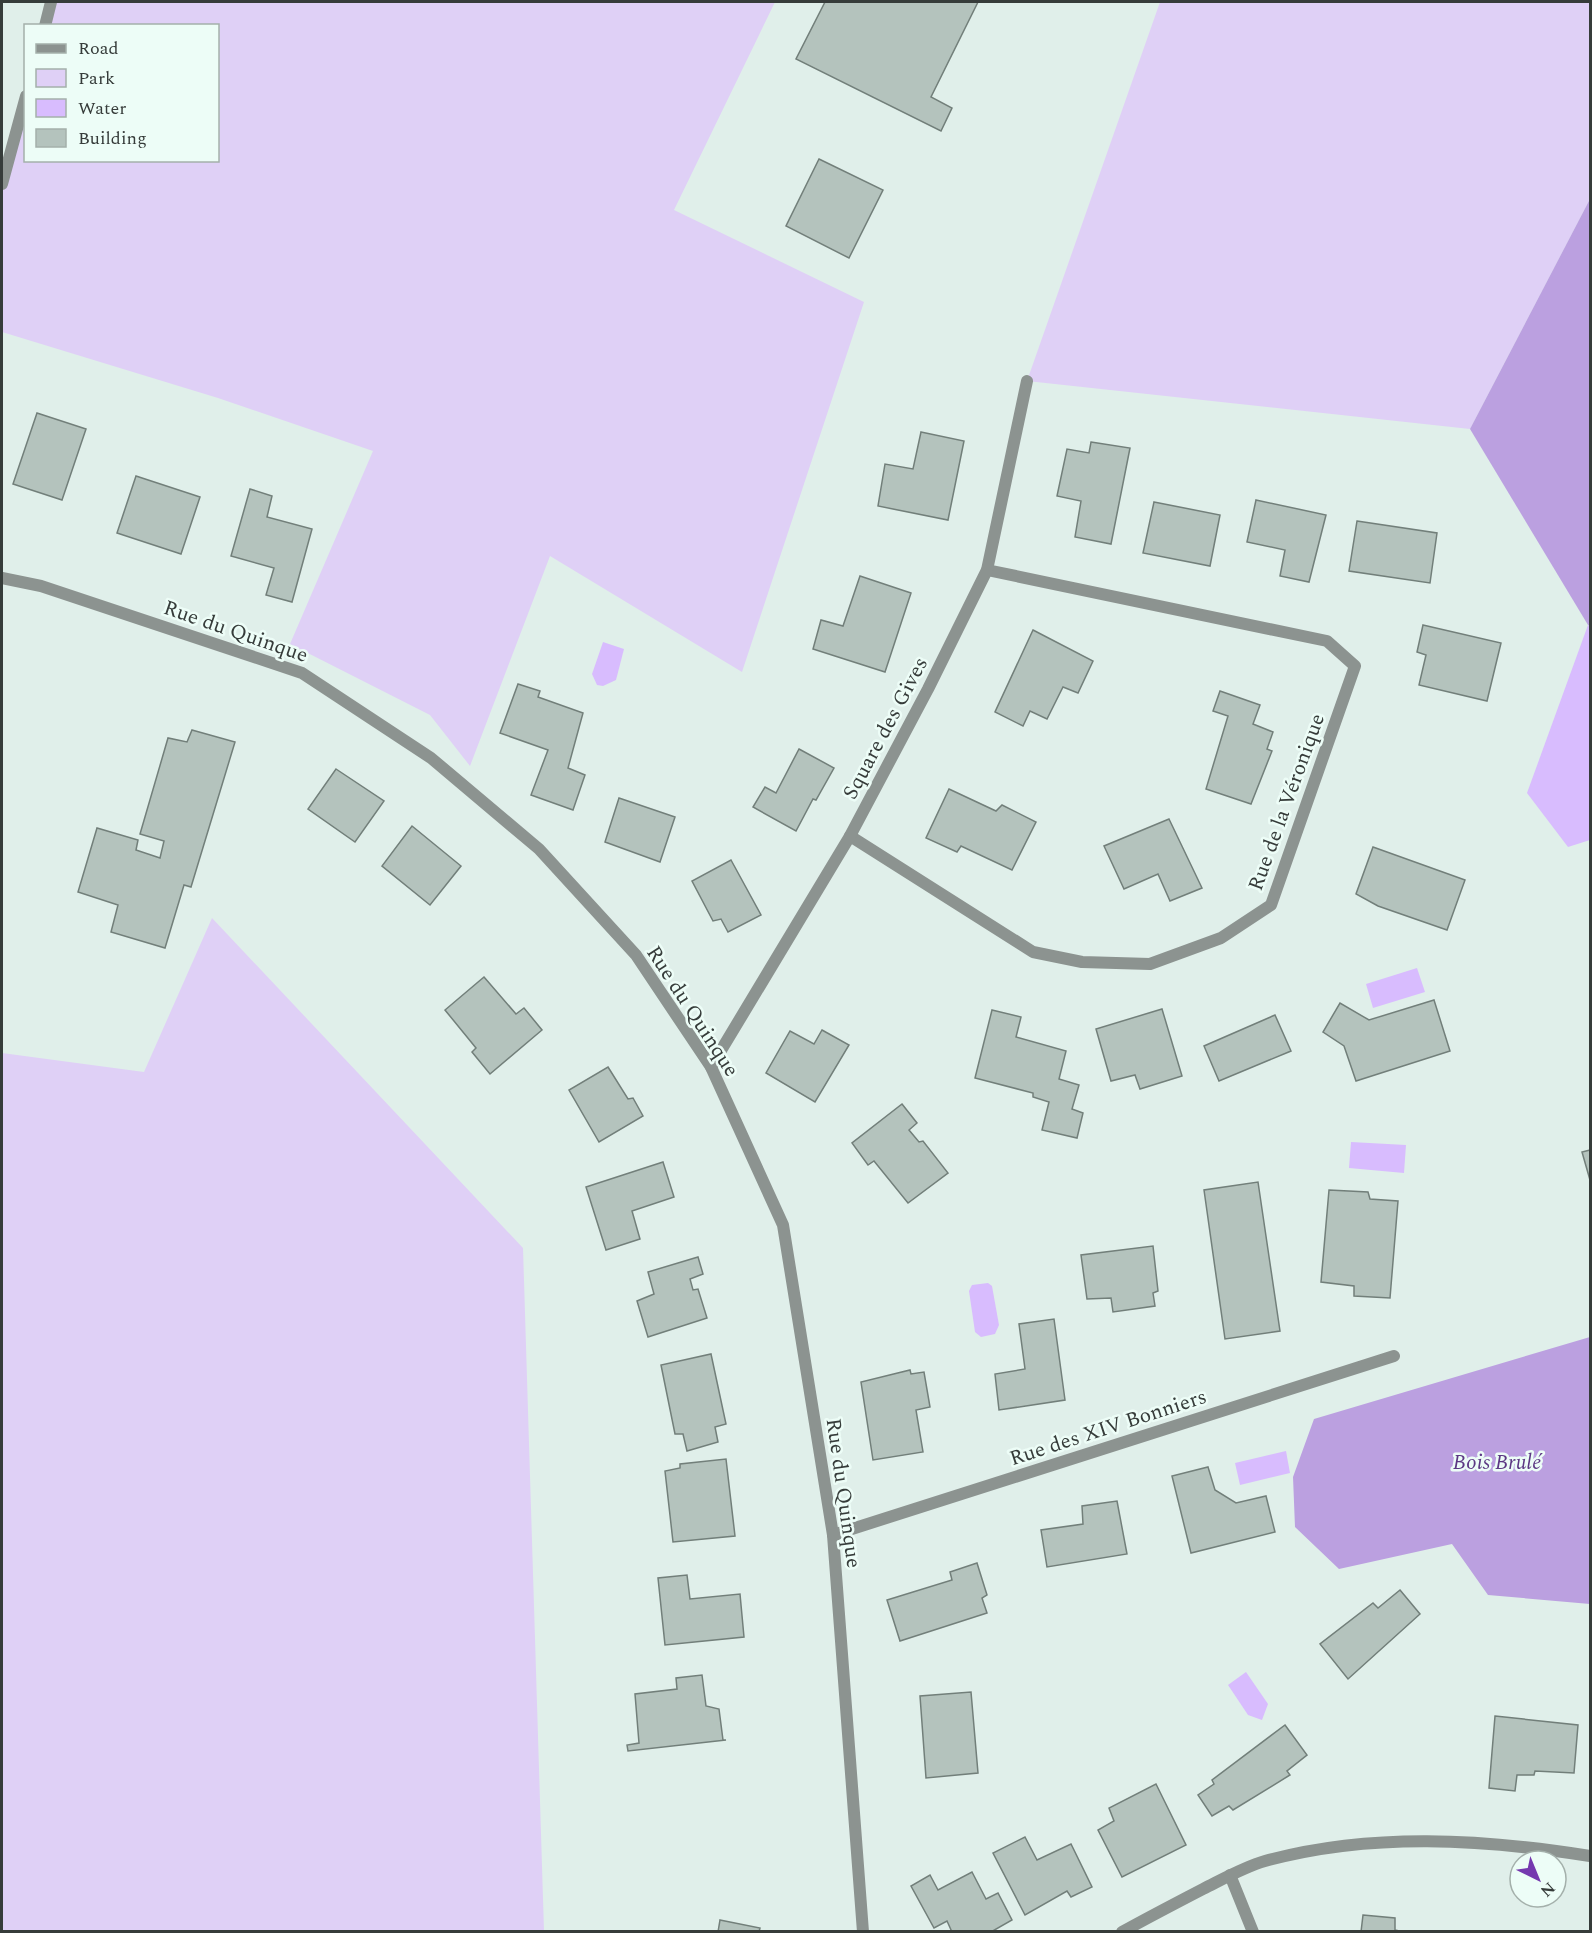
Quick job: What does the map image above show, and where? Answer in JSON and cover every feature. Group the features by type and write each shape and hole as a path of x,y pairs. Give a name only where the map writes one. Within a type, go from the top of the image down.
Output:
{"street":[{"path":"46,24 51,2"},
{"path":"2,184 24,103"},
{"name":"Square des Gives","path":"711,1067 850,836 928,689 987,570 1027,381"},
{"name":"Rue de la Véronique","path":"850,836 1033,952 1082,962 1150,964 1221,938 1271,905 1355,666 1327,641 987,570"},
{"name":"Rue du Quinque","path":"2,578 41,586 302,673 431,758 539,849 636,955 711,1067 783,1225 833,1535 863,1932"},
{"name":"Rue des XIV Bonniers","path":"833,1535 1394,1356"},
{"path":"1122,1932 1230,1875 1264,1862 1352,1843 1445,1840 1590,1856"},
{"path":"1230,1875 1253,1932"}],"green space":[{"path":"51,2 775,2 674,210 864,302 742,672 550,556 470,766 430,715 290,644 373,451 218,398 2,332 2,184 24,100 24,162 219,162 219,24 45,24"},
{"path":"1160,2 1590,2 1590,199 1470,429 1027,381"},
{"path":"1590,199 1590,626 1470,429"},
{"path":"212,918 523,1248 544,1931 2,1931 2,1053 144,1072"},
{"name":"Bois Brulé","path":"1590,1337 1590,1604 1488,1595 1452,1544 1339,1569 1295,1527 1293,1477 1314,1419"}],"water":[{"path":"1588,625 1590,626 1590,840 1568,847 1527,793"},
{"path":"603,642 624,649 616,680 603,686 597,685 592,674"},
{"path":"1417,968 1425,992 1373,1008 1366,984"},
{"path":"1351,1142 1406,1145 1404,1173 1349,1168"},
{"path":"988,1283 992,1286 999,1325 995,1334 981,1337 975,1332 969,1291 972,1285"},
{"path":"1286,1451 1290,1473 1240,1485 1235,1463"},
{"path":"1246,1672 1268,1704 1262,1720 1248,1715 1228,1685"}],"building":[{"path":"825,2 978,2 931,97 952,108 941,131 796,59"},
{"path":"819,159 883,190 849,258 786,226"},
{"path":"37,413 86,429 62,500 13,484"},
{"path":"921,432 964,441 948,520 878,506 885,464 913,469"},
{"path":"1091,442 1130,448 1111,544 1075,537 1081,501 1057,496 1067,449 1089,453"},
{"path":"136,476 200,497 181,554 117,533"},
{"path":"250,489 272,496 267,517 312,529 292,602 266,595 274,568 231,556"},
{"path":"1256,500 1326,515 1309,582 1280,576 1285,550 1247,542"},
{"path":"1154,502 1220,515 1210,566 1143,553"},
{"path":"1357,521 1437,533 1430,583 1349,571"},
{"path":"860,576 911,593 885,672 813,649 821,620 843,626"},
{"path":"1423,625 1501,643 1487,701 1419,685 1426,655 1417,652"},
{"path":"1033,630 1093,661 1078,693 1063,687 1047,719 1030,711 1023,726 995,712"},
{"path":"518,684 540,691 538,697 583,713 568,768 585,775 573,810 531,795 548,750 500,733"},
{"path":"1220,691 1260,705 1253,724 1273,732 1267,749 1272,751 1251,804 1206,789 1228,716 1213,711"},
{"path":"192,730 235,742 191,887 184,885 165,948 111,932 118,905 78,892 97,828 138,840 136,850 160,858 164,841 140,834 168,738 187,742"},
{"path":"799,749 834,768 816,800 813,799 796,831 753,807 765,787 776,793"},
{"path":"336,769 384,801 355,842 308,809"},
{"path":"949,789 996,811 1002,805 1036,822 1012,870 961,846 957,852 926,838"},
{"path":"619,798 675,817 660,862 605,842"},
{"path":"1169,819 1202,888 1170,901 1158,874 1124,889 1104,846"},
{"path":"412,826 461,866 430,905 382,866"},
{"path":"1373,847 1465,880 1447,930 1378,906 1356,894"},
{"path":"731,860 761,915 728,932 721,919 713,921 692,881"},
{"path":"484,977 516,1014 524,1008 542,1030 490,1074 472,1052 476,1048 445,1010"},
{"path":"1434,1000 1450,1051 1356,1081 1344,1046 1323,1032 1340,1003 1369,1020"},
{"path":"1162,1009 1182,1076 1140,1089 1135,1075 1111,1081 1096,1029"},
{"path":"992,1010 1021,1017 1016,1037 1066,1051 1059,1079 1079,1085 1072,1109 1083,1113 1077,1138 1042,1130 1049,1102 1033,1097 1033,1093 975,1078"},
{"path":"1275,1015 1291,1051 1219,1081 1204,1046"},
{"path":"822,1030 849,1045 815,1102 766,1073 790,1031 814,1044"},
{"path":"608,1067 628,1099 633,1098 643,1116 599,1142 569,1090"},
{"path":"902,1104 917,1123 909,1130 919,1142 923,1141 948,1173 908,1203 874,1161 868,1165 852,1143"},
{"path":"1590,1150 1590,1180 1582,1152"},
{"path":"663,1162 674,1197 632,1211 640,1239 606,1250 586,1187"},
{"path":"1258,1182 1280,1331 1225,1339 1204,1190"},
{"path":"1329,1190 1368,1192 1370,1199 1398,1201 1390,1298 1354,1296 1354,1286 1321,1282"},
{"path":"1153,1246 1158,1291 1153,1293 1155,1306 1113,1312 1111,1298 1087,1299 1081,1255"},
{"path":"698,1257 703,1274 690,1279 693,1290 698,1289 707,1318 648,1337 637,1301 654,1294 648,1272"},
{"path":"1054,1319 1065,1400 999,1410 995,1374 1025,1369 1019,1324"},
{"path":"711,1354 726,1424 715,1427 718,1442 687,1451 683,1434 675,1434 661,1365"},
{"path":"910,1370 911,1374 924,1372 930,1407 916,1410 923,1452 873,1460 861,1382"},
{"path":"726,1459 735,1536 673,1542 665,1471 680,1468 680,1464"},
{"path":"1208,1467 1215,1490 1236,1503 1266,1496 1275,1532 1191,1553 1172,1476"},
{"path":"1117,1501 1127,1554 1047,1567 1041,1530 1083,1524 1082,1506"},
{"path":"977,1563 987,1595 982,1598 987,1613 900,1641 887,1600 952,1580 950,1572"},
{"path":"687,1575 690,1599 740,1594 744,1637 665,1645 658,1578"},
{"path":"1400,1590 1420,1614 1348,1679 1320,1644 1373,1603 1378,1608"},
{"path":"702,1675 706,1706 719,1709 723,1740 726,1740 628,1751 627,1745 639,1743 635,1694 677,1689 676,1678"},
{"path":"971,1692 978,1773 926,1778 920,1696"},
{"path":"1495,1716 1578,1725 1574,1773 1535,1771 1534,1775 1517,1775 1515,1791 1489,1788"},
{"path":"1285,1725 1307,1755 1287,1771 1290,1775 1233,1810 1229,1806 1212,1816 1198,1795 1214,1784 1212,1780"},
{"path":"1156,1784 1186,1845 1122,1877 1098,1830 1114,1821 1109,1808"},
{"path":"1025,1837 1037,1860 1071,1844 1092,1887 1071,1897 1067,1891 1025,1915 993,1853"},
{"path":"972,1872 986,1899 998,1893 1012,1920 991,1932 952,1932 947,1921 934,1928 911,1886 930,1875 938,1890"},
{"path":"1363,1915 1395,1918 1395,1930 1404,1932 1361,1932"},
{"path":"720,1920 760,1928 759,1932 718,1932"}]}
